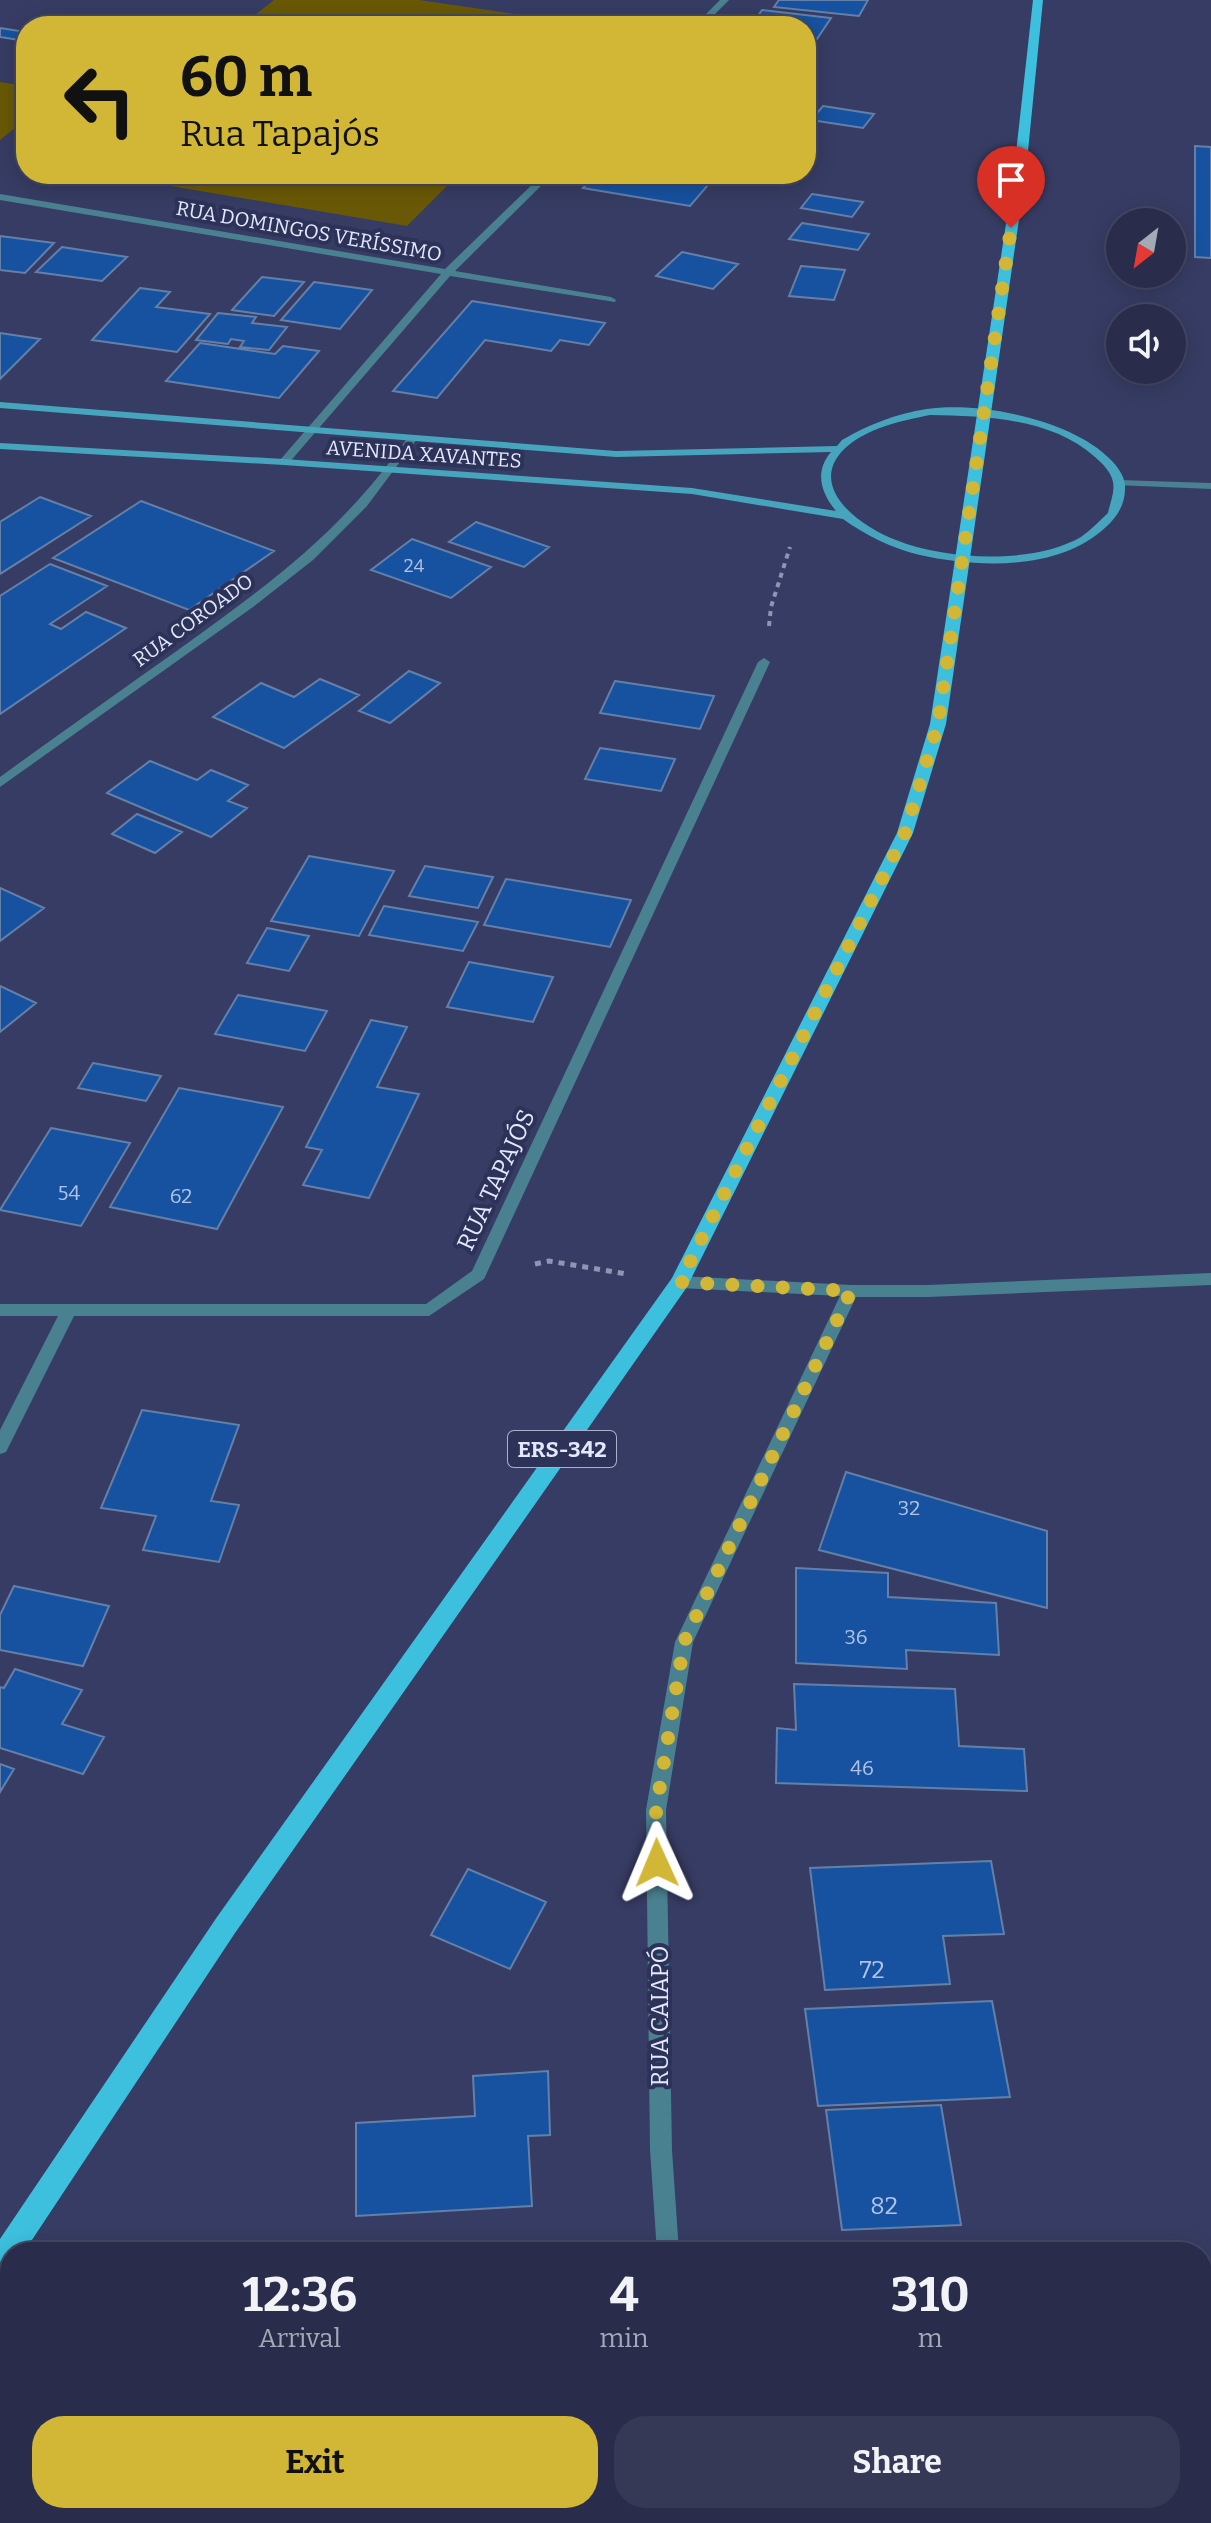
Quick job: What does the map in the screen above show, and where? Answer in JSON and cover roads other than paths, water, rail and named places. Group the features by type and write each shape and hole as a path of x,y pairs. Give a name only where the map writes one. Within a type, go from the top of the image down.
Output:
{"main road":[{"name":"ERS-342","path":"14,2242 226,1925 680,1282 905,833 938,724 1020,171 1038,0"},
{"name":"AVENIDA XAVANTES","path":"0,405 616,454 837,449 877,425 917,415 930,412 986,412 1034,421 1074,437 1104,458 1119,483 1114,514 1082,541 1029,557 964,559 903,546 875,536 844,516 827,496 823,476 837,449"},
{"name":"AVENIDA XAVANTES","path":"0,446 284,462 692,491 844,516"}],"street":[{"path":"708,16 725,0"},
{"path":"284,462 447,273 538,184"},
{"name":"RUA DOMINGOS VERÍSSIMO","path":"0,197 611,300"},
{"name":"RUA COROADO","path":"0,783 270,590 334,538 392,470 412,439"},
{"path":"1119,483 1211,486"},
{"name":"RUA TAPAJÓS","path":"0,1310 429,1310 478,1275 764,662"},
{"path":"680,1282 851,1291 928,1291 1211,1279"},
{"name":"RUA CAIAPÓ","path":"667,2242 661,2150 656,1810 684,1642 851,1291"},
{"path":"0,1447 69,1310"}]}
